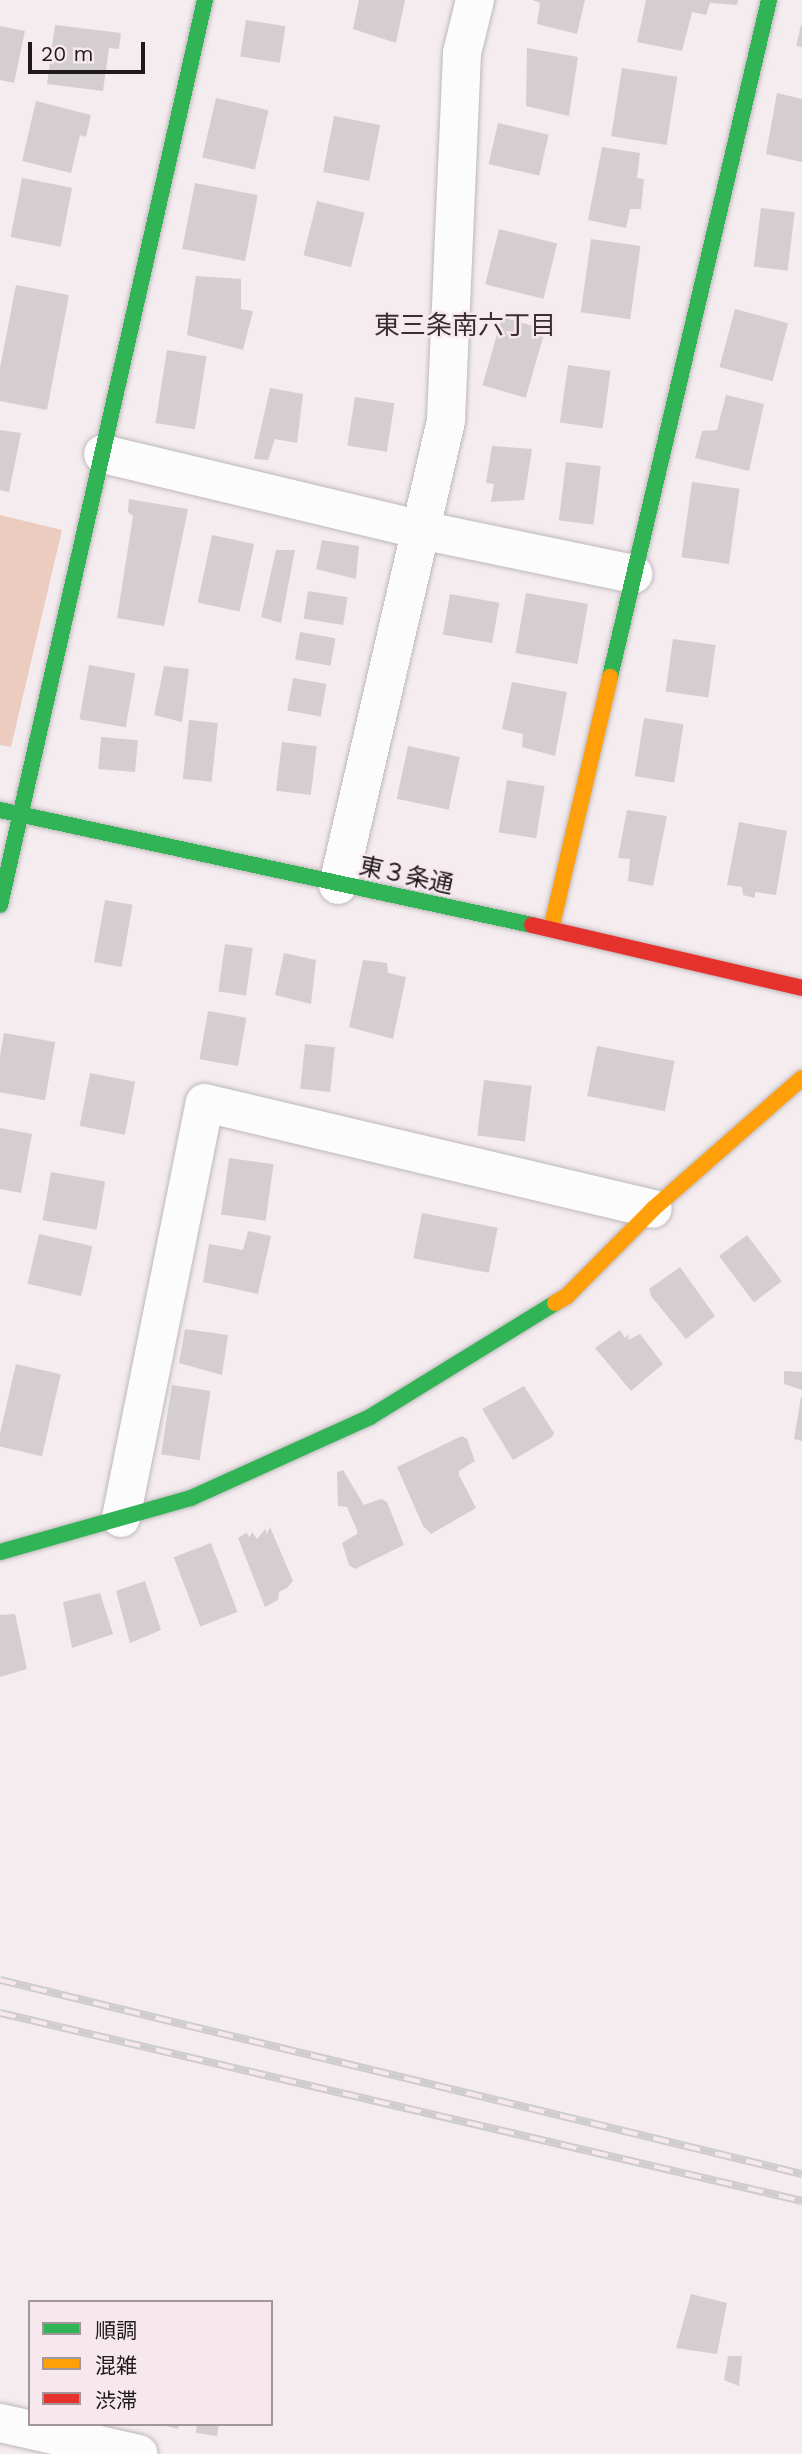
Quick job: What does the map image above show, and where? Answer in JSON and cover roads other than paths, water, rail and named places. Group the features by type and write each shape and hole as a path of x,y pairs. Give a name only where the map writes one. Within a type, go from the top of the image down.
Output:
{"street":[{"path":"0,905 23,815 205,0"},
{"path":"338,885 446,420 462,53 475,0"},
{"path":"551,929 768,0"},
{"path":"103,454 421,530 634,574"},
{"name":"東３条通","path":"0,810 551,929 802,988"},
{"path":"0,1552 191,1498 370,1417 567,1296 653,1209 802,1078"},
{"path":"121,1518 205,1103 653,1209"},
{"path":"0,2423 139,2454"}],"railway":[{"path":"0,1980 802,2174"},
{"path":"0,2013 802,2201"}],"district":[{"name":"東三条南六丁目","path":"465,326"}]}
